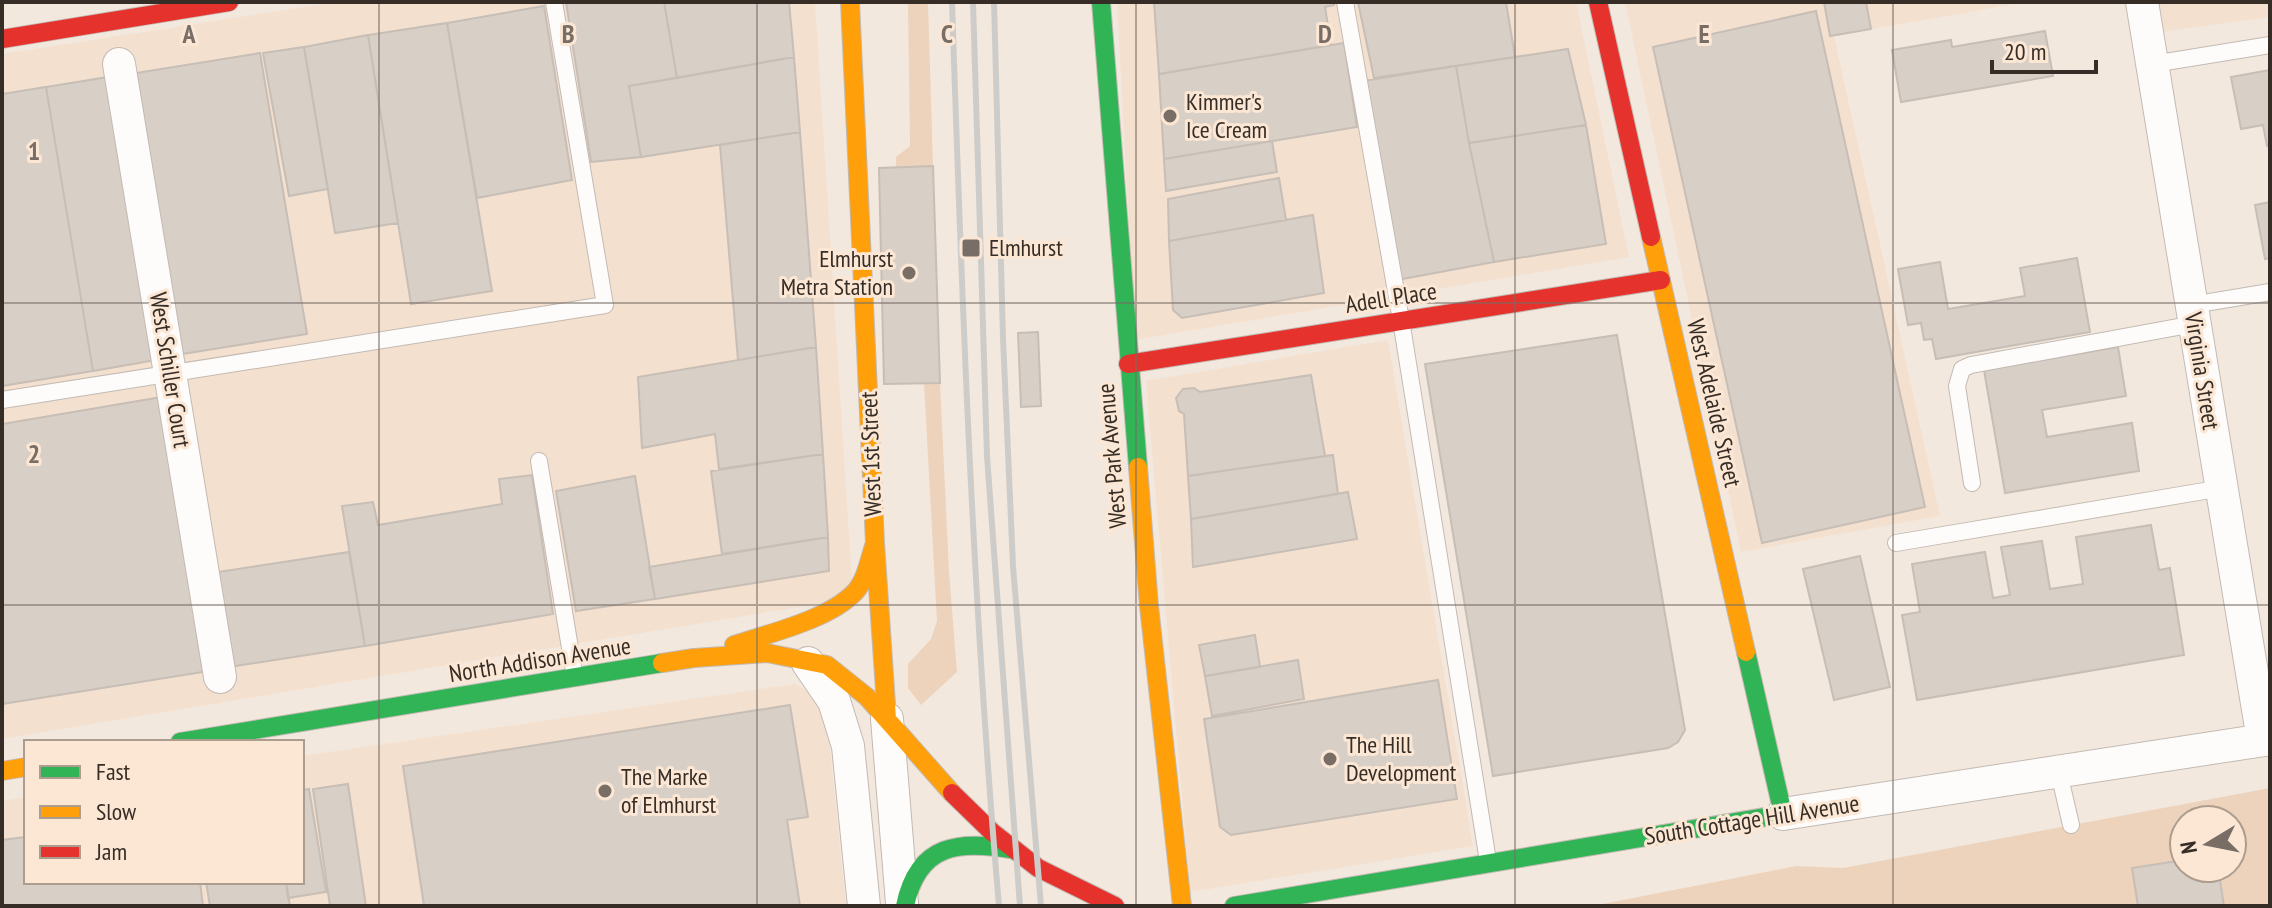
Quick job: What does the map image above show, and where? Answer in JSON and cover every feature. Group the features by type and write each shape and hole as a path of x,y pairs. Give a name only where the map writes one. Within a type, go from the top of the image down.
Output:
{"street":[{"path":"105,2 109,21"},
{"path":"2,39 229,2"},
{"name":"West 1st Street","path":"850,2 875,543 904,906"},
{"name":"West Park Avenue","path":"1101,2 1149,606 1182,906"},
{"name":"West Adelaide Street","path":"1598,2 1783,814"},
{"name":"Virginia Street","path":"2148,3 2153,64 2193,314 2266,740"},
{"name":"West Schiller Court","path":"119,64 220,677"},
{"name":"Adell Place","path":"1128,364 1661,280"},
{"path":"694,658 793,625 836,605 855,592 875,543"},
{"name":"North Addison Avenue","path":"193,740 694,658 767,653 827,665 846,678 867,697 964,806 1015,850 1063,883 1115,906"},
{"path":"806,661 834,701 848,746 864,906"},
{"name":"South Cottage Hill Avenue","path":"1234,906 1783,814 2266,740"},
{"path":"2,771 24,767"},
{"path":"904,906 914,871 930,856 969,845 994,845 1015,850"}],"lane":[{"path":"2,400 605,305 554,2"},
{"path":"1345,2 1401,320 1488,863"},
{"path":"2153,64 2270,45"},
{"path":"1972,483 1957,386 1962,369 2193,314 2270,292"},
{"path":"539,461 575,679"},
{"path":"1896,543 2222,488"},
{"path":"2059,773 2071,825"}],"shaded area":[{"path":"336,2 815,2 853,598 2,739 2,54"},
{"path":"902,2 928,2 933,166 896,167 896,157 910,146 908,5"},
{"path":"1117,2 1576,2 1629,257 1135,340"},
{"path":"1625,2 2025,2 1834,36 1940,516 1741,552"},
{"path":"2149,2 2270,2 2270,17 2154,33"},
{"path":"1388,340 1473,846 1190,892 1146,381"},
{"path":"924,383 940,383 957,672 921,705 908,688 908,664 931,639 937,621"},
{"name":"The Marke of Elmhurst","path":"795,684 818,697 828,729 846,906 2,906 2,801 24,797 24,884 304,884 304,756"},
{"path":"2270,788 2270,906 1592,906 1796,866 1843,868 2168,807 2168,884 2248,884 2248,804 2185,804"}],"building":[{"path":"566,2 664,2 677,78 629,86 641,157 591,162"},
{"path":"664,2 789,2 794,57 677,78"},
{"path":"1154,2 1334,2 1334,5 1325,7 1331,45 1159,74"},
{"path":"1358,2 1506,2 1515,57 1374,78"},
{"path":"1824,2 1866,2 1871,29 1830,36"},
{"path":"544,6 572,180 477,198 447,23"},
{"path":"1816,11 1925,507 1762,543 1653,47"},
{"path":"447,23 492,291 411,304 368,35"},
{"path":"2045,31 2053,76 1901,102 1892,50 1951,40 1952,47"},
{"path":"368,35 398,223 335,233 304,47"},
{"path":"1344,43 1357,127 1164,159 1159,74"},
{"path":"304,47 328,189 289,196 263,53"},
{"path":"1568,49 1586,125 1469,143 1456,66"},
{"path":"260,53 307,334 182,354 136,73"},
{"path":"794,57 800,132 641,157 629,86"},
{"path":"1456,66 1494,262 1397,280 1363,81"},
{"path":"2270,70 2270,145 2267,146 2263,125 2241,129 2231,77"},
{"path":"108,77 156,360 93,371 46,87"},
{"path":"46,87 93,371 2,386 2,94"},
{"path":"1586,125 1606,244 1494,262 1469,143"},
{"path":"800,132 816,347 738,360 720,145"},
{"path":"1272,141 1277,172 1166,191 1164,159"},
{"name":"Elmhurst Metra Station","path":"933,166 940,383 884,384 879,168"},
{"path":"1279,178 1286,220 1169,241 1168,199"},
{"path":"2270,202 2270,258 2265,259 2255,205"},
{"path":"1313,215 1324,293 1182,318 1173,310 1169,241"},
{"path":"2077,258 2090,332 1936,359 1932,339 1924,340 1921,323 1908,325 1898,269 1940,262 1948,309 2025,296 2020,268"},
{"path":"1038,332 1041,406 1021,407 1018,333"},
{"path":"1617,335 1685,730 1678,742 1668,748 1493,776 1425,364"},
{"path":"816,347 823,454 719,469 715,434 642,448 638,377"},
{"path":"2118,347 2126,396 2042,410 2047,437 2132,423 2139,471 2005,493 1984,370"},
{"path":"1311,375 1325,456 1188,476 1184,414 1179,411 1176,398 1183,389 1194,388 1200,392"},
{"path":"162,397 203,672 2,704 2,424"},
{"path":"823,454 828,537 722,554 711,471"},
{"path":"1333,455 1338,494 1191,519 1188,476"},
{"path":"532,475 553,614 365,646 342,506 373,502 378,525 502,504 499,479"},
{"path":"635,476 655,599 576,611 556,491"},
{"path":"1348,492 1357,539 1193,567 1191,519"},
{"path":"2151,525 2159,570 2170,568 2184,655 1917,700 1902,615 1920,612 1912,564 1985,552 1993,598 2010,595 2001,547 2042,541 2050,589 2083,584 2076,537"},
{"path":"828,537 829,571 655,599 649,567"},
{"path":"349,552 365,646 229,667 218,572"},
{"path":"1860,556 1890,687 1834,700 1803,569"},
{"path":"1255,635 1260,667 1205,676 1199,645"},
{"path":"1298,660 1304,699 1212,716 1205,676"},
{"name":"The Hill Development","path":"1438,680 1457,799 1231,835 1220,827 1204,719"},
{"name":"The Marke of Elmhurst","path":"790,705 808,817 787,820 800,906 424,906 403,766"},
{"path":"348,784 366,906 330,906 313,789"},
{"path":"309,789 326,892 288,898 286,884 304,884 304,790"},
{"path":"24,837 24,884 200,884 203,906 2,906 2,840"},
{"path":"2168,862 2168,884 2221,884 2224,906 2138,906 2132,868"},
{"path":"206,884 286,884 290,906 210,906"}],"railway":[{"path":"952,2 975,567 999,906"},
{"path":"973,2 987,456 1020,906"},
{"path":"994,2 1013,566 1041,906"}],"traffic: fast":[{"path":"1101,2 1138,467"},
{"path":"1234,906 1783,814 1746,652"},
{"path":"192,740 662,663"},
{"path":"905,906 920,869 944,851 976,846 1015,850"}],"traffic: slow":[{"path":"850,2 875,543 887,719"},
{"path":"1651,237 1746,652"},
{"path":"1138,467 1149,606 1182,906"},
{"path":"734,645 814,618 844,602 862,582 874,546"},
{"path":"662,663 767,653 827,665 867,697 952,793"},
{"path":"2,771 24,767"}],"traffic: jam":[{"path":"2,39 229,2"},
{"path":"1598,2 1651,237"},
{"path":"1128,364 1661,280"},
{"path":"952,793 992,832 1038,868 1115,906"}],"place":[{"name":"Kimmer's Ice Cream","path":"1170,116"},
{"name":"Elmhurst","path":"971,248"},
{"name":"Elmhurst Metra Station","path":"909,273"},
{"name":"The Hill Development","path":"1330,759"},
{"name":"The Marke of Elmhurst","path":"605,791"}]}
